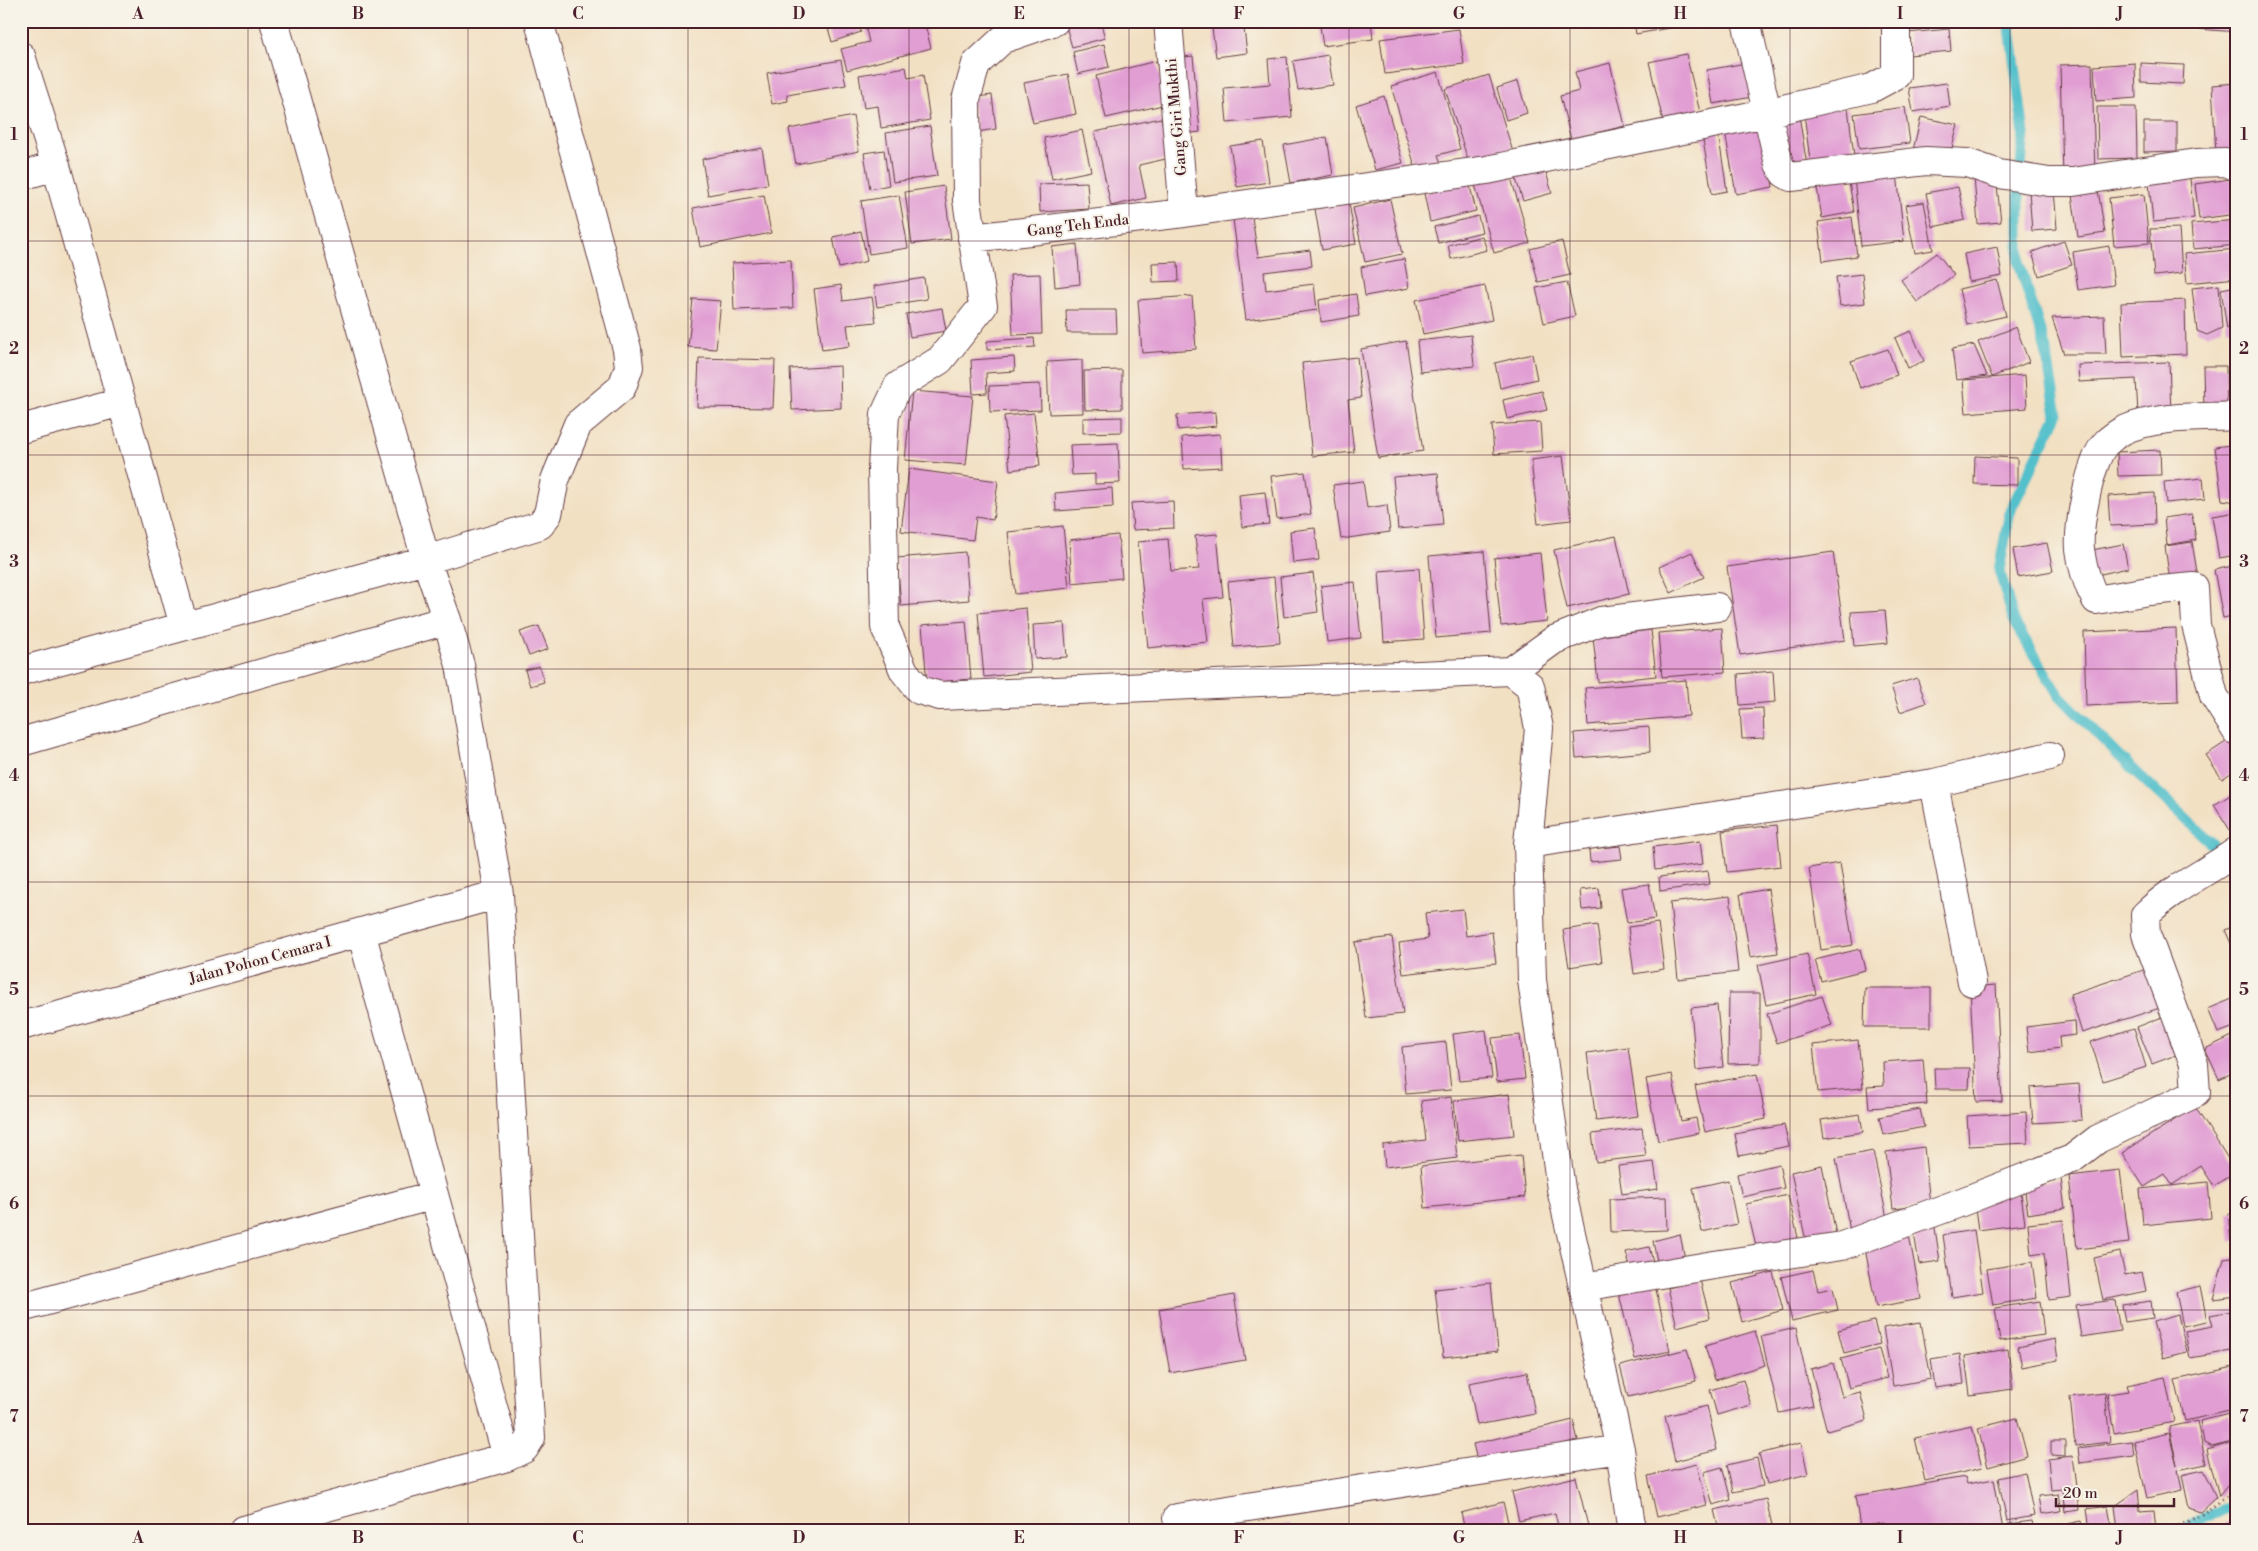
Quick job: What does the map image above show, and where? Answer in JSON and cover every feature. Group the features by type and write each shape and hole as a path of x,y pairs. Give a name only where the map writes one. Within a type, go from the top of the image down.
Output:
{"street":[{"path":"244,1530 507,1457 524,1449 530,1438 499,894 460,665 426,560 274,21"},
{"path":"21,671 426,560 540,525 548,514 555,480 578,424 622,387 629,367 625,339 539,21"},
{"path":"1055,21 1003,39 976,64 966,100 967,200 984,302 982,311 940,360 898,386 885,414 882,469 885,627 904,672 919,690 940,696 1511,670 1554,640 1601,622 1717,607"},
{"name":"Gang Giri Mukthi","path":"1168,21 1184,213"},
{"path":"1746,21 1779,164 1784,173 1791,177 1926,161 1968,163 1998,174 2028,180 2074,182 2196,163 2225,162 2237,167"},
{"name":"Gang Teh Enda","path":"972,238 1184,213 1487,170 1872,88 1896,75 1896,21"},
{"path":"21,56 56,166 184,626"},
{"path":"21,176 56,166"},
{"path":"21,429 122,402"},
{"path":"2237,416 2150,421 2123,430 2105,444 2091,474 2082,521 2080,549 2089,587 2096,600 2149,591 2194,587 2196,625 2225,693 2237,732"},
{"path":"21,742 447,620"},
{"path":"1511,670 1530,686 1539,728 1528,844 1532,980 1561,1188 1620,1449 1633,1530"},
{"path":"1528,844 1934,783 2050,756"},
{"path":"1934,783 1972,982"},
{"path":"1583,1287 1842,1246 1954,1206 2072,1159 2098,1139 2196,1093 2194,1064 2146,934 2145,914 2163,898 2237,851"},
{"name":"Jalan Pohon Cemara I","path":"21,1026 499,894"},
{"path":"361,932 507,1457"},
{"path":"21,1308 434,1195"},
{"path":"1177,1518 1620,1449"}],"path":[{"path":"2170,1530 2199,1516 2237,1488"}],"building":[{"path":"826,21 858,21 861,32 832,42"},
{"path":"864,21 924,21 931,48 847,70 841,49 869,42"},
{"path":"1072,21 1100,21 1105,38 1072,47 1065,23"},
{"path":"1211,21 1243,21 1247,53 1216,57"},
{"path":"1354,21 1371,21 1373,39 1323,46 1320,26"},
{"path":"1634,21 1701,21 1702,22 1636,34"},
{"path":"1907,21 1954,21 1954,25 1907,28"},
{"path":"2199,21 2237,21 2237,32 2198,29"},
{"path":"1459,29 1464,64 1385,74 1380,39"},
{"path":"1949,29 1951,51 1909,55 1907,33"},
{"path":"1104,44 1109,67 1078,74 1073,52"},
{"path":"1686,54 1702,121 1665,129 1649,62"},
{"path":"1328,55 1333,85 1298,90 1293,61"},
{"path":"1193,56 1200,132 1184,134 1176,58"},
{"path":"1287,57 1292,117 1227,123 1224,88 1270,84 1268,59"},
{"path":"841,60 846,85 787,95 788,101 772,104 767,73"},
{"path":"1156,61 1167,104 1106,118 1096,76"},
{"path":"1752,62 1758,96 1713,104 1707,70"},
{"path":"1610,63 1625,126 1571,139 1560,96 1579,91 1575,72"},
{"path":"2135,63 2136,98 2096,101 2094,66"},
{"path":"2141,63 2184,65 2183,84 2141,82"},
{"path":"2092,64 2095,176 2063,177 2060,65"},
{"path":"906,67 908,78 923,75 930,120 881,128 878,106 864,108 859,75"},
{"path":"1438,72 1460,149 1438,155 1442,166 1417,173 1391,86"},
{"path":"1068,74 1076,114 1033,123 1024,83"},
{"path":"1489,75 1513,152 1470,166 1445,89"},
{"path":"1518,81 1527,113 1506,120 1497,88"},
{"path":"1947,83 1950,106 1913,112 1909,88"},
{"path":"2237,83 2237,152 2216,154 2212,85"},
{"path":"992,95 996,129 977,132 972,98"},
{"path":"1384,96 1403,163 1375,170 1356,105"},
{"path":"1905,107 1910,143 1859,149 1854,114"},
{"path":"2097,107 2136,107 2137,158 2098,159"},
{"path":"1848,108 1854,156 1810,161 1804,113"},
{"path":"1799,115 1807,166 1789,169 1780,118"},
{"path":"853,116 859,151 796,164 789,129"},
{"path":"1921,117 1958,125 1949,159 1913,150"},
{"path":"1161,118 1170,158 1139,165 1146,198 1111,206 1095,132"},
{"path":"1762,119 1773,187 1736,194 1724,126"},
{"path":"2144,122 2177,122 2177,151 2144,152"},
{"path":"930,126 937,176 893,182 886,133"},
{"path":"1082,130 1091,171 1052,179 1044,138"},
{"path":"1718,132 1727,191 1712,194 1702,134"},
{"path":"1327,137 1333,175 1291,183 1284,145"},
{"path":"1263,141 1269,182 1237,187 1230,146"},
{"path":"762,148 768,184 708,195 702,159"},
{"path":"884,150 889,185 870,189 864,153"},
{"path":"1544,165 1552,193 1523,201 1514,173"},
{"path":"2189,169 2194,218 2153,222 2148,174"},
{"path":"1509,171 1530,243 1494,253 1474,181"},
{"path":"1897,173 1904,241 1861,246 1854,177"},
{"path":"1848,176 1854,212 1822,218 1816,182"},
{"path":"1996,176 2001,222 1978,224 1974,178"},
{"path":"2237,178 2237,214 2199,219 2195,184"},
{"path":"1087,182 1089,209 1040,212 1039,184"},
{"path":"1469,182 1476,211 1430,222 1424,193"},
{"path":"944,186 951,239 912,244 905,192"},
{"path":"1958,187 1965,220 1933,227 1926,193"},
{"path":"2054,189 2057,229 2032,231 2029,191"},
{"path":"2098,190 2105,233 2078,237 2072,195"},
{"path":"2144,194 2149,243 2114,246 2109,198"},
{"path":"764,195 771,233 700,247 693,208"},
{"path":"899,195 908,248 869,254 861,201"},
{"path":"1390,199 1402,254 1365,262 1353,208"},
{"path":"1924,202 1933,250 1915,253 1905,205"},
{"path":"1349,203 1356,244 1322,250 1315,209"},
{"path":"1478,216 1482,232 1438,243 1434,227"},
{"path":"1252,217 1258,257 1310,250 1312,266 1264,272 1266,290 1314,284 1317,310 1246,320 1233,219"},
{"path":"1852,217 1857,256 1823,261 1818,222"},
{"path":"2237,220 2237,245 2193,249 2191,224"},
{"path":"2179,228 2182,273 2154,276 2150,229"},
{"path":"861,231 867,261 839,268 833,237"},
{"path":"1482,236 1487,250 1451,259 1448,245"},
{"path":"1562,241 1570,275 1538,282 1530,249"},
{"path":"2064,241 2072,265 2039,276 2032,252"},
{"path":"1077,244 1080,284 1055,287 1052,247"},
{"path":"2109,246 2114,285 2078,290 2073,252"},
{"path":"1997,247 2002,276 1969,282 1964,254"},
{"path":"2237,249 2237,278 2187,283 2184,254"},
{"path":"1937,253 1954,275 1917,302 1901,280"},
{"path":"1404,259 1409,288 1365,296 1361,267"},
{"path":"791,260 793,308 734,310 732,263"},
{"path":"1178,262 1179,281 1153,282 1152,263"},
{"path":"1040,274 1042,334 1013,335 1010,275"},
{"path":"1862,274 1865,303 1840,306 1836,277"},
{"path":"924,278 927,299 877,307 874,286"},
{"path":"1997,280 2006,316 1967,325 1959,289"},
{"path":"1567,282 1575,316 1544,323 1536,288"},
{"path":"841,285 843,301 872,297 876,322 847,325 850,346 822,350 814,289"},
{"path":"2219,285 2222,328 2207,335 2197,331 2192,288"},
{"path":"1485,286 1492,320 1423,334 1416,300"},
{"path":"2237,286 2237,327 2227,329 2221,289"},
{"path":"1356,294 1359,316 1321,322 1319,300"},
{"path":"1192,296 1196,349 1142,353 1138,300"},
{"path":"693,299 721,301 716,349 688,347"},
{"path":"2185,300 2186,354 2123,357 2121,303"},
{"path":"942,308 946,331 910,337 906,314"},
{"path":"1066,310 1116,310 1117,333 1067,333"},
{"path":"2104,316 2106,354 2064,354 2052,318"},
{"path":"2016,327 2029,362 1992,377 1978,342"},
{"path":"1911,331 1924,361 1908,368 1895,338"},
{"path":"1471,335 1474,366 1420,372 1417,341"},
{"path":"1034,338 1035,347 987,350 987,341"},
{"path":"1406,341 1423,451 1378,458 1361,349"},
{"path":"1974,345 1987,376 1956,380 1952,349"},
{"path":"1888,349 1897,375 1860,388 1851,361"},
{"path":"1532,354 1537,379 1500,388 1495,363"},
{"path":"1014,357 1015,371 986,373 987,393 973,394 971,360"},
{"path":"1357,357 1361,398 1348,400 1354,452 1312,456 1302,363"},
{"path":"699,358 775,360 773,408 697,407"},
{"path":"1082,360 1083,413 1049,414 1047,362"},
{"path":"2169,362 2171,413 2138,414 2136,379 2079,382 2078,365"},
{"path":"840,366 841,408 792,410 790,369"},
{"path":"2203,366 2226,366 2227,409 2204,409"},
{"path":"1122,370 1122,409 1085,410 1084,371"},
{"path":"2025,375 2027,408 1966,413 1963,380"},
{"path":"1040,384 1041,410 990,412 989,386"},
{"path":"912,391 973,396 966,465 905,460"},
{"path":"1542,391 1547,410 1507,419 1503,400"},
{"path":"1215,412 1216,426 1178,430 1177,415"},
{"path":"1034,413 1040,466 1010,470 1004,416"},
{"path":"1122,417 1122,432 1083,433 1083,418"},
{"path":"1540,422 1542,451 1494,454 1492,425"},
{"path":"1220,434 1222,467 1184,469 1182,437"},
{"path":"1118,443 1120,483 1095,484 1095,474 1072,475 1070,445"},
{"path":"2237,444 2237,502 2222,500 2215,447"},
{"path":"2160,450 2161,475 2118,476 2117,452"},
{"path":"1563,456 1571,520 1538,524 1531,460"},
{"path":"1975,456 2017,458 2017,485 1974,484"},
{"path":"909,469 998,481 993,520 976,517 973,540 901,531"},
{"path":"1305,472 1311,514 1277,519 1271,476"},
{"path":"1438,473 1443,525 1398,529 1393,477"},
{"path":"2203,478 2205,499 2166,503 2164,482"},
{"path":"1363,481 1367,508 1387,505 1390,532 1341,539 1333,485"},
{"path":"1112,488 1113,507 1056,511 1055,493"},
{"path":"1265,492 1269,524 1242,527 1239,495"},
{"path":"2154,493 2155,524 2110,526 2108,496"},
{"path":"1173,501 1174,528 1133,530 1131,503"},
{"path":"2237,512 2237,555 2219,558 2212,516"},
{"path":"2192,514 2196,540 2167,545 2164,518"},
{"path":"1063,526 1069,588 1015,594 1008,532"},
{"path":"1315,528 1319,560 1293,563 1290,531"},
{"path":"1217,534 1223,597 1203,599 1208,642 1148,648 1138,542 1168,539 1171,571 1199,569 1195,536"},
{"path":"1118,535 1122,578 1072,583 1069,540"},
{"path":"1616,536 1629,594 1567,608 1554,550"},
{"path":"2192,542 2199,584 2171,588 2165,546"},
{"path":"2047,543 2053,571 2018,577 2013,549"},
{"path":"2123,544 2128,568 2092,576 2087,551"},
{"path":"1484,551 1491,633 1436,638 1429,556"},
{"path":"965,552 969,600 901,606 897,558"},
{"path":"1692,552 1704,577 1671,593 1659,567"},
{"path":"1833,552 1845,640 1740,655 1727,567"},
{"path":"1540,553 1547,621 1501,626 1494,558"},
{"path":"2237,565 2237,615 2223,618 2214,570"},
{"path":"1419,568 1424,639 1384,642 1379,571"},
{"path":"1313,573 1318,612 1284,617 1280,577"},
{"path":"1274,577 1280,643 1234,647 1228,582"},
{"path":"1355,582 1361,638 1327,642 1321,586"},
{"path":"1026,608 1031,672 984,677 978,613"},
{"path":"1885,610 1888,643 1854,646 1851,612"},
{"path":"966,621 971,679 927,683 922,625"},
{"path":"1064,623 1067,657 1035,659 1033,625"},
{"path":"539,626 548,649 529,656 520,632"},
{"path":"1722,628 1725,672 1662,677 1658,633"},
{"path":"2176,628 2178,702 2086,706 2084,632"},
{"path":"1651,630 1656,676 1598,682 1593,637"},
{"path":"2237,634 2237,652 2231,653 2228,636"},
{"path":"539,666 544,682 530,686 525,670"},
{"path":"1773,671 1775,702 1740,705 1738,674"},
{"path":"1917,678 1926,703 1900,712 1891,686"},
{"path":"1686,680 1689,716 1588,725 1585,688"},
{"path":"1763,708 1764,738 1742,739 1740,709"},
{"path":"1649,727 1650,752 1576,758 1574,733"},
{"path":"2235,736 2237,739 2237,769 2222,779 2206,755"},
{"path":"2237,791 2237,837 2235,838 2214,805"},
{"path":"1777,825 1781,866 1727,872 1722,831"},
{"path":"1700,841 1703,864 1655,870 1653,847"},
{"path":"1620,846 1622,859 1590,862 1589,849"},
{"path":"1840,863 1853,945 1821,950 1809,868"},
{"path":"1708,871 1710,884 1660,891 1659,877"},
{"path":"1649,884 1655,919 1627,923 1621,888"},
{"path":"1599,888 1601,908 1582,910 1580,890"},
{"path":"1768,889 1778,953 1750,957 1740,894"},
{"path":"1730,896 1738,972 1678,979 1670,903"},
{"path":"1463,909 1466,936 1492,932 1496,963 1403,974 1399,943 1428,939 1425,913"},
{"path":"1658,923 1664,969 1634,974 1628,927"},
{"path":"1597,925 1602,962 1569,967 1563,930"},
{"path":"2237,925 2237,957 2225,930"},
{"path":"1392,937 1403,1014 1366,1018 1355,942"},
{"path":"1860,949 1865,970 1821,981 1815,960"},
{"path":"1807,954 1816,994 1766,1005 1758,965"},
{"path":"2150,968 2163,1007 2082,1033 2070,994"},
{"path":"1996,985 2002,1101 1976,1102 1970,987"},
{"path":"1865,988 1931,988 1931,1027 1864,1027"},
{"path":"1729,993 1760,993 1760,1063 1728,1064"},
{"path":"1822,996 1832,1025 1777,1043 1767,1014"},
{"path":"2237,997 2237,1026 2218,1033 2208,1009"},
{"path":"1717,1005 1723,1067 1696,1070 1691,1008"},
{"path":"2170,1014 2184,1052 2152,1064 2137,1027"},
{"path":"2074,1021 2075,1035 2059,1037 2060,1048 2029,1052 2026,1027"},
{"path":"2134,1028 2146,1067 2103,1081 2091,1042"},
{"path":"1486,1030 1492,1078 1459,1081 1453,1034"},
{"path":"1520,1035 1525,1079 1497,1082 1492,1038"},
{"path":"2232,1036 2237,1045 2237,1071 2219,1079 2205,1049"},
{"path":"1858,1040 1863,1088 1818,1092 1813,1045"},
{"path":"1446,1042 1451,1090 1406,1094 1402,1047"},
{"path":"1628,1047 1638,1116 1596,1121 1587,1053"},
{"path":"1923,1059 1927,1104 1869,1108 1867,1087 1884,1086 1883,1062"},
{"path":"1934,1068 1970,1068 1969,1089 1935,1089"},
{"path":"1672,1074 1681,1121 1696,1118 1699,1133 1658,1141 1646,1079"},
{"path":"1757,1074 1766,1119 1705,1132 1695,1086"},
{"path":"2079,1084 2082,1120 2033,1123 2030,1088"},
{"path":"1509,1094 1514,1135 1458,1141 1454,1101"},
{"path":"1451,1097 1457,1158 1385,1167 1383,1145 1426,1140 1421,1101"},
{"path":"2195,1107 2236,1171 2214,1186 2201,1166 2172,1185 2165,1174 2144,1187 2122,1153"},
{"path":"1920,1109 1924,1127 1883,1135 1879,1117"},
{"path":"2026,1112 2028,1143 1969,1146 1967,1116"},
{"path":"1860,1114 1863,1132 1824,1138 1821,1120"},
{"path":"1784,1125 1789,1146 1739,1156 1735,1134"},
{"path":"1642,1128 1646,1156 1596,1162 1592,1134"},
{"path":"1924,1147 1930,1205 1893,1209 1886,1152"},
{"path":"1873,1151 1888,1223 1850,1231 1836,1158"},
{"path":"1521,1155 1525,1197 1425,1208 1421,1166"},
{"path":"1654,1162 1658,1189 1622,1194 1618,1166"},
{"path":"1779,1164 1784,1188 1742,1197 1737,1174"},
{"path":"1822,1165 1836,1234 1806,1241 1791,1172"},
{"path":"2120,1170 2129,1243 2077,1249 2069,1176"},
{"path":"2061,1179 2065,1208 2028,1214 2024,1184"},
{"path":"1728,1180 1737,1224 1702,1232 1693,1188"},
{"path":"2208,1182 2211,1218 2143,1225 2140,1189"},
{"path":"2021,1194 2025,1224 1978,1230 1974,1201"},
{"path":"1788,1195 1799,1242 1757,1251 1746,1204"},
{"path":"1666,1197 1667,1230 1611,1232 1610,1199"},
{"path":"2228,1213 2237,1213 2237,1241 2231,1242"},
{"path":"2063,1220 2071,1297 2049,1300 2044,1253 2031,1255 2028,1224"},
{"path":"1934,1222 1940,1261 1919,1264 1913,1226"},
{"path":"1974,1230 1983,1292 1952,1297 1943,1235"},
{"path":"1680,1234 1685,1259 1658,1266 1653,1241"},
{"path":"1909,1235 1921,1299 1876,1307 1864,1243"},
{"path":"1649,1247 1654,1265 1631,1271 1626,1252"},
{"path":"2120,1252 2125,1275 2142,1272 2146,1291 2103,1300 2094,1258"},
{"path":"2237,1257 2237,1296 2213,1299 2224,1259"},
{"path":"2032,1262 2037,1298 1993,1305 1987,1269"},
{"path":"1813,1270 1818,1291 1833,1288 1838,1310 1792,1321 1781,1277"},
{"path":"1773,1272 1783,1310 1742,1322 1732,1283"},
{"path":"1700,1280 1710,1318 1677,1327 1668,1288"},
{"path":"1654,1281 1670,1351 1635,1359 1618,1290"},
{"path":"1491,1283 1498,1351 1443,1357 1435,1289"},
{"path":"2200,1286 2207,1321 2183,1326 2176,1292"},
{"path":"1234,1295 1245,1360 1170,1373 1159,1309"},
{"path":"2115,1300 2120,1331 2081,1337 2076,1305"},
{"path":"2040,1301 2044,1335 2000,1341 1995,1308"},
{"path":"2151,1301 2153,1318 2125,1322 2122,1305"},
{"path":"2237,1310 2237,1350 2190,1358 2185,1331 2213,1326 2210,1315"},
{"path":"2178,1315 2187,1352 2163,1358 2153,1322"},
{"path":"1874,1321 1880,1344 1844,1353 1838,1330"},
{"path":"1921,1322 1931,1379 1893,1386 1883,1328"},
{"path":"1796,1328 1813,1406 1779,1413 1761,1336"},
{"path":"1755,1331 1765,1365 1715,1380 1705,1346"},
{"path":"2055,1339 2058,1360 2022,1367 2018,1347"},
{"path":"1687,1349 1696,1381 1628,1397 1620,1366"},
{"path":"1879,1349 1887,1378 1849,1388 1841,1359"},
{"path":"2008,1349 2013,1389 1970,1395 1965,1356"},
{"path":"1960,1354 1964,1384 1935,1388 1931,1359"},
{"path":"1833,1363 1842,1397 1860,1392 1867,1420 1827,1431 1811,1369"},
{"path":"2234,1367 2237,1381 2237,1409 2185,1421 2175,1380"},
{"path":"1527,1372 1535,1414 1477,1425 1469,1383"},
{"path":"2165,1377 2174,1422 2114,1433 2107,1394 2129,1391 2127,1385"},
{"path":"1743,1380 1751,1405 1717,1415 1710,1390"},
{"path":"2105,1393 2110,1442 2075,1446 2070,1397"},
{"path":"1707,1406 1717,1450 1675,1461 1665,1416"},
{"path":"2237,1412 2237,1429 2236,1429 2232,1413"},
{"path":"2229,1414 2236,1441 2212,1447 2204,1443 2200,1421"},
{"path":"2017,1418 2027,1456 1988,1467 1978,1428"},
{"path":"1573,1420 1578,1440 1478,1464 1473,1444"},
{"path":"2197,1421 2206,1464 2178,1470 2182,1490 2147,1498 2134,1441 2169,1433 2177,1465 2169,1427"},
{"path":"1972,1426 1982,1468 1925,1481 1915,1438"},
{"path":"2051,1441 2065,1441 2065,1456 2051,1455"},
{"path":"2132,1441 2134,1456 2080,1463 2078,1448"},
{"path":"2237,1441 2237,1474 2219,1496 2207,1450"},
{"path":"1801,1443 1808,1474 1767,1484 1759,1454"},
{"path":"2072,1456 2079,1510 2065,1512 2062,1489 2051,1490 2048,1459"},
{"path":"1757,1458 1763,1486 1733,1492 1727,1465"},
{"path":"1697,1464 1707,1505 1657,1517 1648,1476"},
{"path":"1722,1467 1731,1500 1713,1505 1704,1472"},
{"path":"2203,1470 2216,1497 2200,1512 2189,1508 2182,1475"},
{"path":"2025,1472 2034,1516 2007,1521 1998,1478"},
{"path":"1576,1477 1589,1530 1559,1530 1555,1513 1519,1521 1512,1492"},
{"path":"1965,1477 1967,1484 1994,1479 2003,1530 1886,1530 1884,1523 1860,1527 1855,1496"},
{"path":"2138,1490 2140,1512 2154,1511 2156,1530 2118,1530 2115,1506"},
{"path":"2058,1494 2061,1511 2041,1514 2038,1496"},
{"path":"1766,1499 1773,1530 1719,1530 1714,1510"},
{"path":"1503,1502 1510,1530 1465,1530 1461,1513"},
{"path":"2108,1506 2112,1530 2090,1530 2087,1509"},
{"path":"2237,1519 2237,1530 2212,1530"},
{"path":"2032,1521 2034,1530 2009,1530 2008,1524"},
{"path":"2081,1521 2083,1530 2058,1530 2057,1526"},
{"path":"1290,1524 1290,1530 1259,1530 1259,1529"}],"waterway":[{"path":"2009,21 2024,134 2019,188 2019,263 2046,350 2057,415 2010,511 1999,570 2015,624 2059,695 2119,756 2227,858"},
{"path":"2185,1530 2237,1501"}]}
